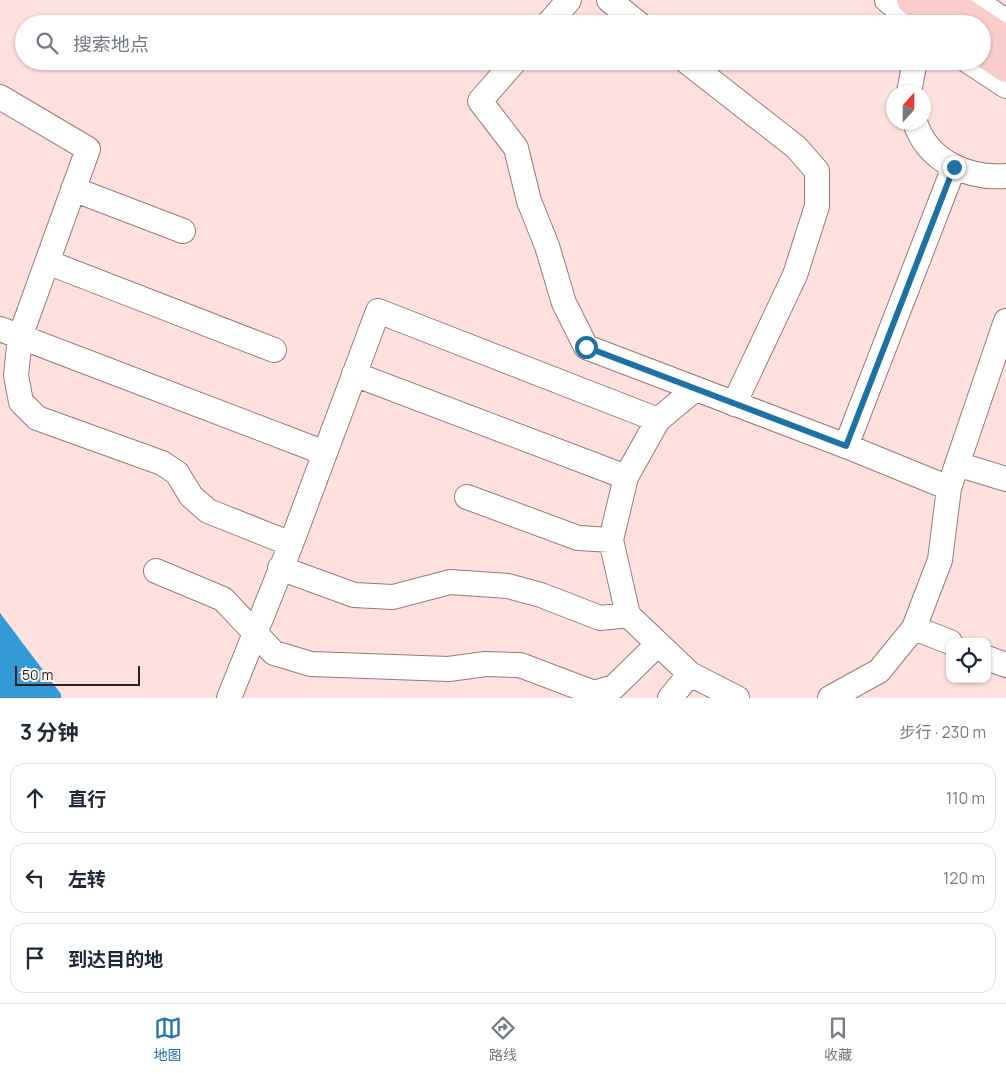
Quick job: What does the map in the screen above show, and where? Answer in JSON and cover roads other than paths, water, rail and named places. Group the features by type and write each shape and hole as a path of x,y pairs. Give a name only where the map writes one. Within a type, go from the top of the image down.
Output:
{"main road":[{"path":"911,0 929,15"},
{"path":"947,0 969,15"},
{"path":"991,30 1006,40"},
{"path":"991,58 1006,68"}],"street":[{"path":"556,15 569,0"},
{"path":"609,0 628,15"},
{"path":"886,0 904,15"},
{"path":"974,0 1006,22"},
{"path":"507,70 480,100 516,148 529,201 547,246 564,303 586,347 846,446 949,488"},
{"path":"698,70 796,147 817,171 817,206 795,275 734,404"},
{"path":"910,85 913,70"},
{"path":"982,70 1006,86"},
{"path":"0,97 88,149 47,262 10,333 21,402 37,418 162,463 177,473 191,496 208,511 291,544"},
{"path":"919,130 931,150 954,167 980,176 1006,176"},
{"path":"846,446 954,167"},
{"path":"73,189 183,231"},
{"path":"47,262 274,350"},
{"path":"229,698 291,544 378,311 658,420"},
{"path":"830,698 879,671 914,628 940,560 949,488 1006,321"},
{"path":"10,333 325,454"},
{"path":"354,374 626,477"},
{"path":"695,388 658,420 626,477 611,540 628,615 690,674 737,698"},
{"path":"957,464 1006,479"},
{"path":"467,497 578,538 611,540"},
{"path":"280,568 354,595 393,598 450,582 508,586 541,595 600,618 628,615"},
{"path":"156,571 223,599 274,653 311,664 449,669 485,664 520,665 594,693 614,687 658,644"},
{"path":"914,628 946,640"},
{"path":"991,659 1006,665"},
{"path":"670,698 690,674"}],"water":[{"path":"0,613 61,694 61,698 0,698"}]}
